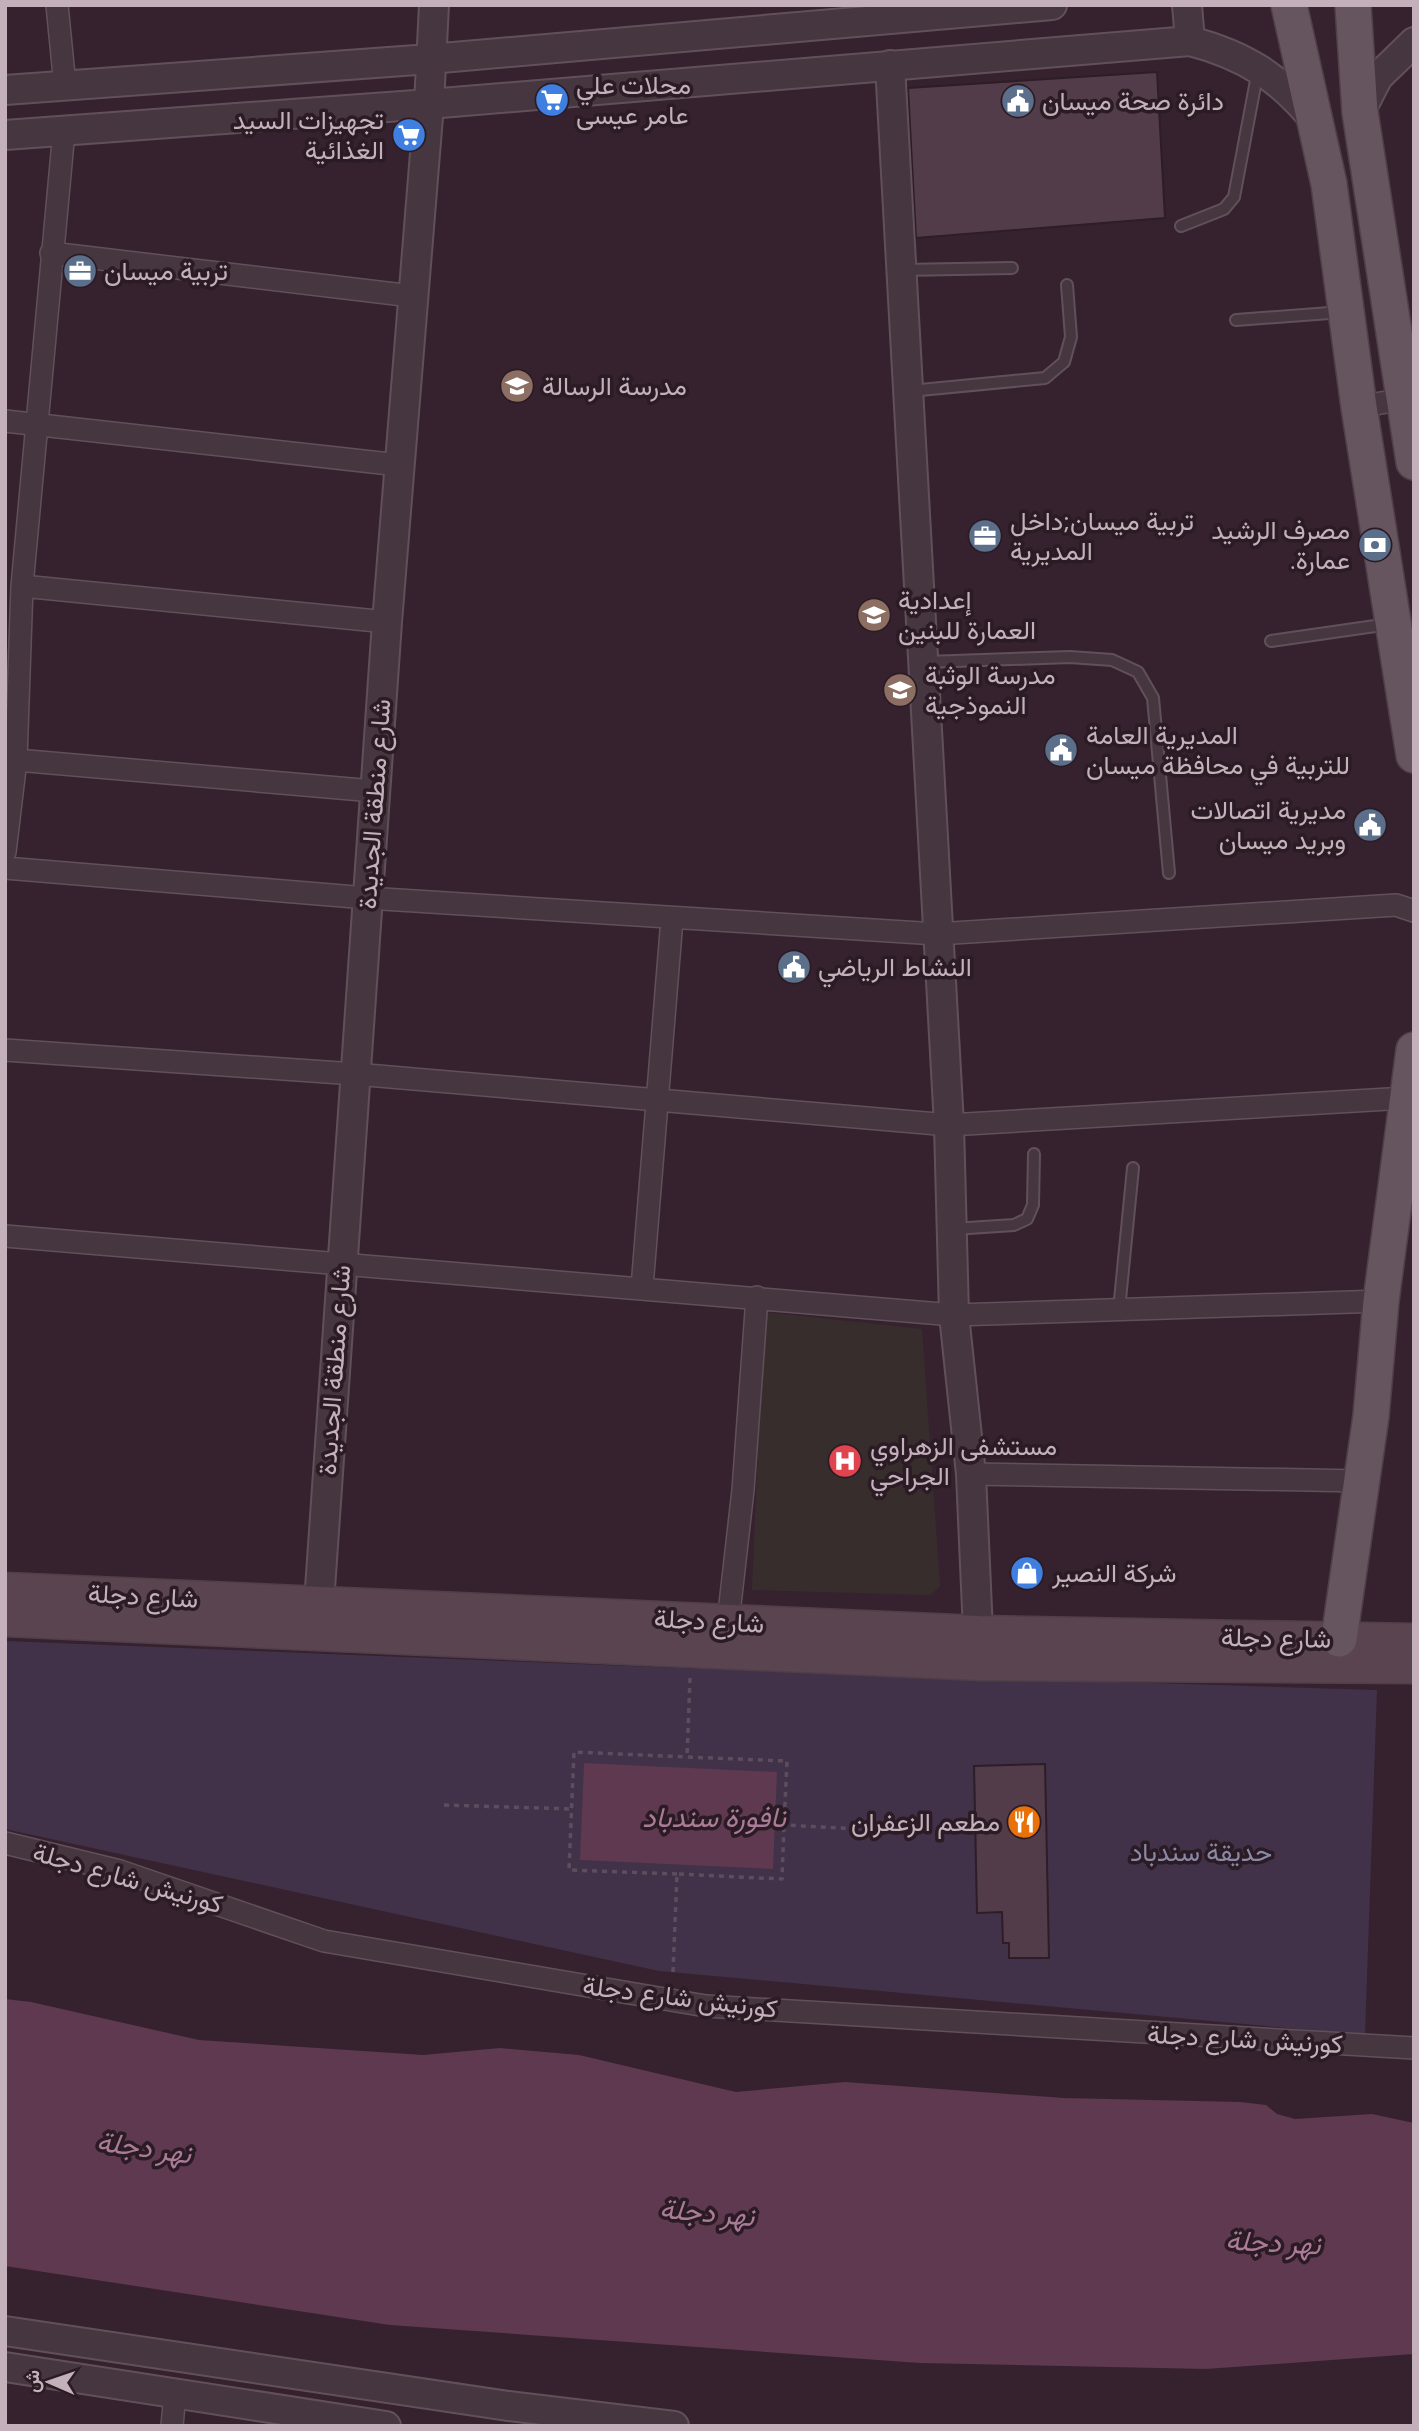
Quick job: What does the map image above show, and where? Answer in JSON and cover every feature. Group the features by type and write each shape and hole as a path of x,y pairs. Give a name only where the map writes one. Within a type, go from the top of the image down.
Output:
{"main road":[{"path":"1289,5 1303,76 1317,124"},
{"path":"1307,5 1315,61 1317,124 1414,755"},
{"path":"1335,5 1357,70"},
{"path":"1353,5 1360,112 1409,398 1414,462"},
{"path":"1339,1639 1362,1481 1381,1301 1414,1050"},
{"name":"شارع دجلة","path":"5,1589 978,1632 1414,1640"},
{"name":"شارع دجلة","path":"5,1620 982,1664 1414,1668"},
{"path":"978,1632 982,1664"}],"street":[{"path":"57,5 65,86"},
{"name":"شارع منطقة الجديدة","path":"319,1603 374,791 429,104 434,5"},
{"path":"5,90 430,59 1052,5"},
{"path":"1187,5 1190,41"},
{"path":"5,135 429,104 1190,41 1221,49 1258,67 1290,92 1317,124"},
{"path":"1360,112 1378,77 1414,42"},
{"path":"890,65 949,1125 954,1315 971,1474 978,1632"},
{"path":"5,852 22,586 64,131"},
{"path":"51,253 412,296"},
{"path":"1359,407 1409,398"},
{"path":"5,422 399,465"},
{"path":"22,586 387,622"},
{"path":"11,760 374,791"},
{"path":"5,868 367,898 937,934 1396,905 1414,911"},
{"path":"642,1287 672,919"},
{"path":"5,1050 355,1074 656,1102 949,1125 1406,1098"},
{"path":"5,1236 954,1315 1381,1301"},
{"path":"728,1622 743,1490 757,1297"},
{"path":"971,1474 1362,1481"},
{"name":"كورنيش شارع دجلة","path":"5,1843 120,1871 324,1941 706,2006 1410,2044"},
{"path":"5,2331 508,2406 674,2426"},
{"path":"5,2367 386,2426"},
{"path":"172,2426 175,2393"}],"lane":[{"path":"1181,226 1224,209 1234,197 1258,67"},
{"path":"901,270 1012,268"},
{"path":"908,391 1045,378 1064,362 1070,337 1067,285"},
{"path":"1236,320 1346,311"},
{"path":"1271,641 1393,624"},
{"path":"922,663 1070,657 1112,660 1138,672 1153,698 1169,873"},
{"path":"953,1229 1014,1225 1027,1220 1033,1205 1034,1154"},
{"path":"1119,1310 1133,1168"}],"path":[{"path":"687,1757 691,1668"},
{"path":"574,1752 787,1761 782,1879 569,1870 572,1809 574,1752"},
{"path":"444,1805 572,1809"},
{"path":"784,1825 880,1829"},
{"path":"673,1972 677,1874"}],"shaded area":[{"name":"مستشفى الزهراوي الجراحي","path":"764,1312 922,1329 940,1586 931,1595 752,1590"}],"green space":[{"name":"حديقة سندباد","path":"5,1641 704,1669 1377,1690 1365,2035 659,1971 5,1829"}],"water":[{"name":"نافورة سندباد","path":"584,1763 777,1772 773,1869 580,1860"},
{"name":"نهر دجلة","path":"5,1999 31,2002 199,2040 423,2055 500,2048 579,2055 736,2092 845,2082 1064,2098 1240,2102 1266,2105 1277,2114 1295,2119 1372,2114 1414,2123 1414,2354 1206,2369 920,2363 390,2325 5,2266"}],"building":[{"name":"دائرة صحة ميسان","path":"1157,72 1165,218 916,238 908,88"},
{"path":"1045,1764 1049,1958 1009,1958 1009,1943 1003,1943 1002,1912 977,1913 974,1766"}],"place":[{"name":"محلات علي عامر عيسى","path":"552,100"},
{"name":"دائرة صحة ميسان","path":"1018,101"},
{"name":"تجهيزات السيد الغذائية","path":"409,135"},
{"name":"تربية ميسان","path":"80,271"},
{"name":"مدرسة الرسالة","path":"517,386"},
{"name":"تربية ميسان;داخل المديرية","path":"985,536"},
{"name":"مصرف الرشيد .عمارة","path":"1375,545"},
{"name":"إعدادية العمارة للبنين","path":"874,615"},
{"name":"مدرسة الوثبة النموذجية","path":"900,690"},
{"name":"المديرية العامة للتربية في محافظة ميسان","path":"1061,750"},
{"name":"مديرية اتصالات وبريد ميسان","path":"1370,825"},
{"name":"النشاط الرياضي","path":"794,967"},
{"name":"مستشفى الزهراوي الجراحي","path":"845,1461"},
{"name":"شركة النصير","path":"1027,1573"},
{"name":"مطعم الزعفران","path":"1024,1822"}]}
